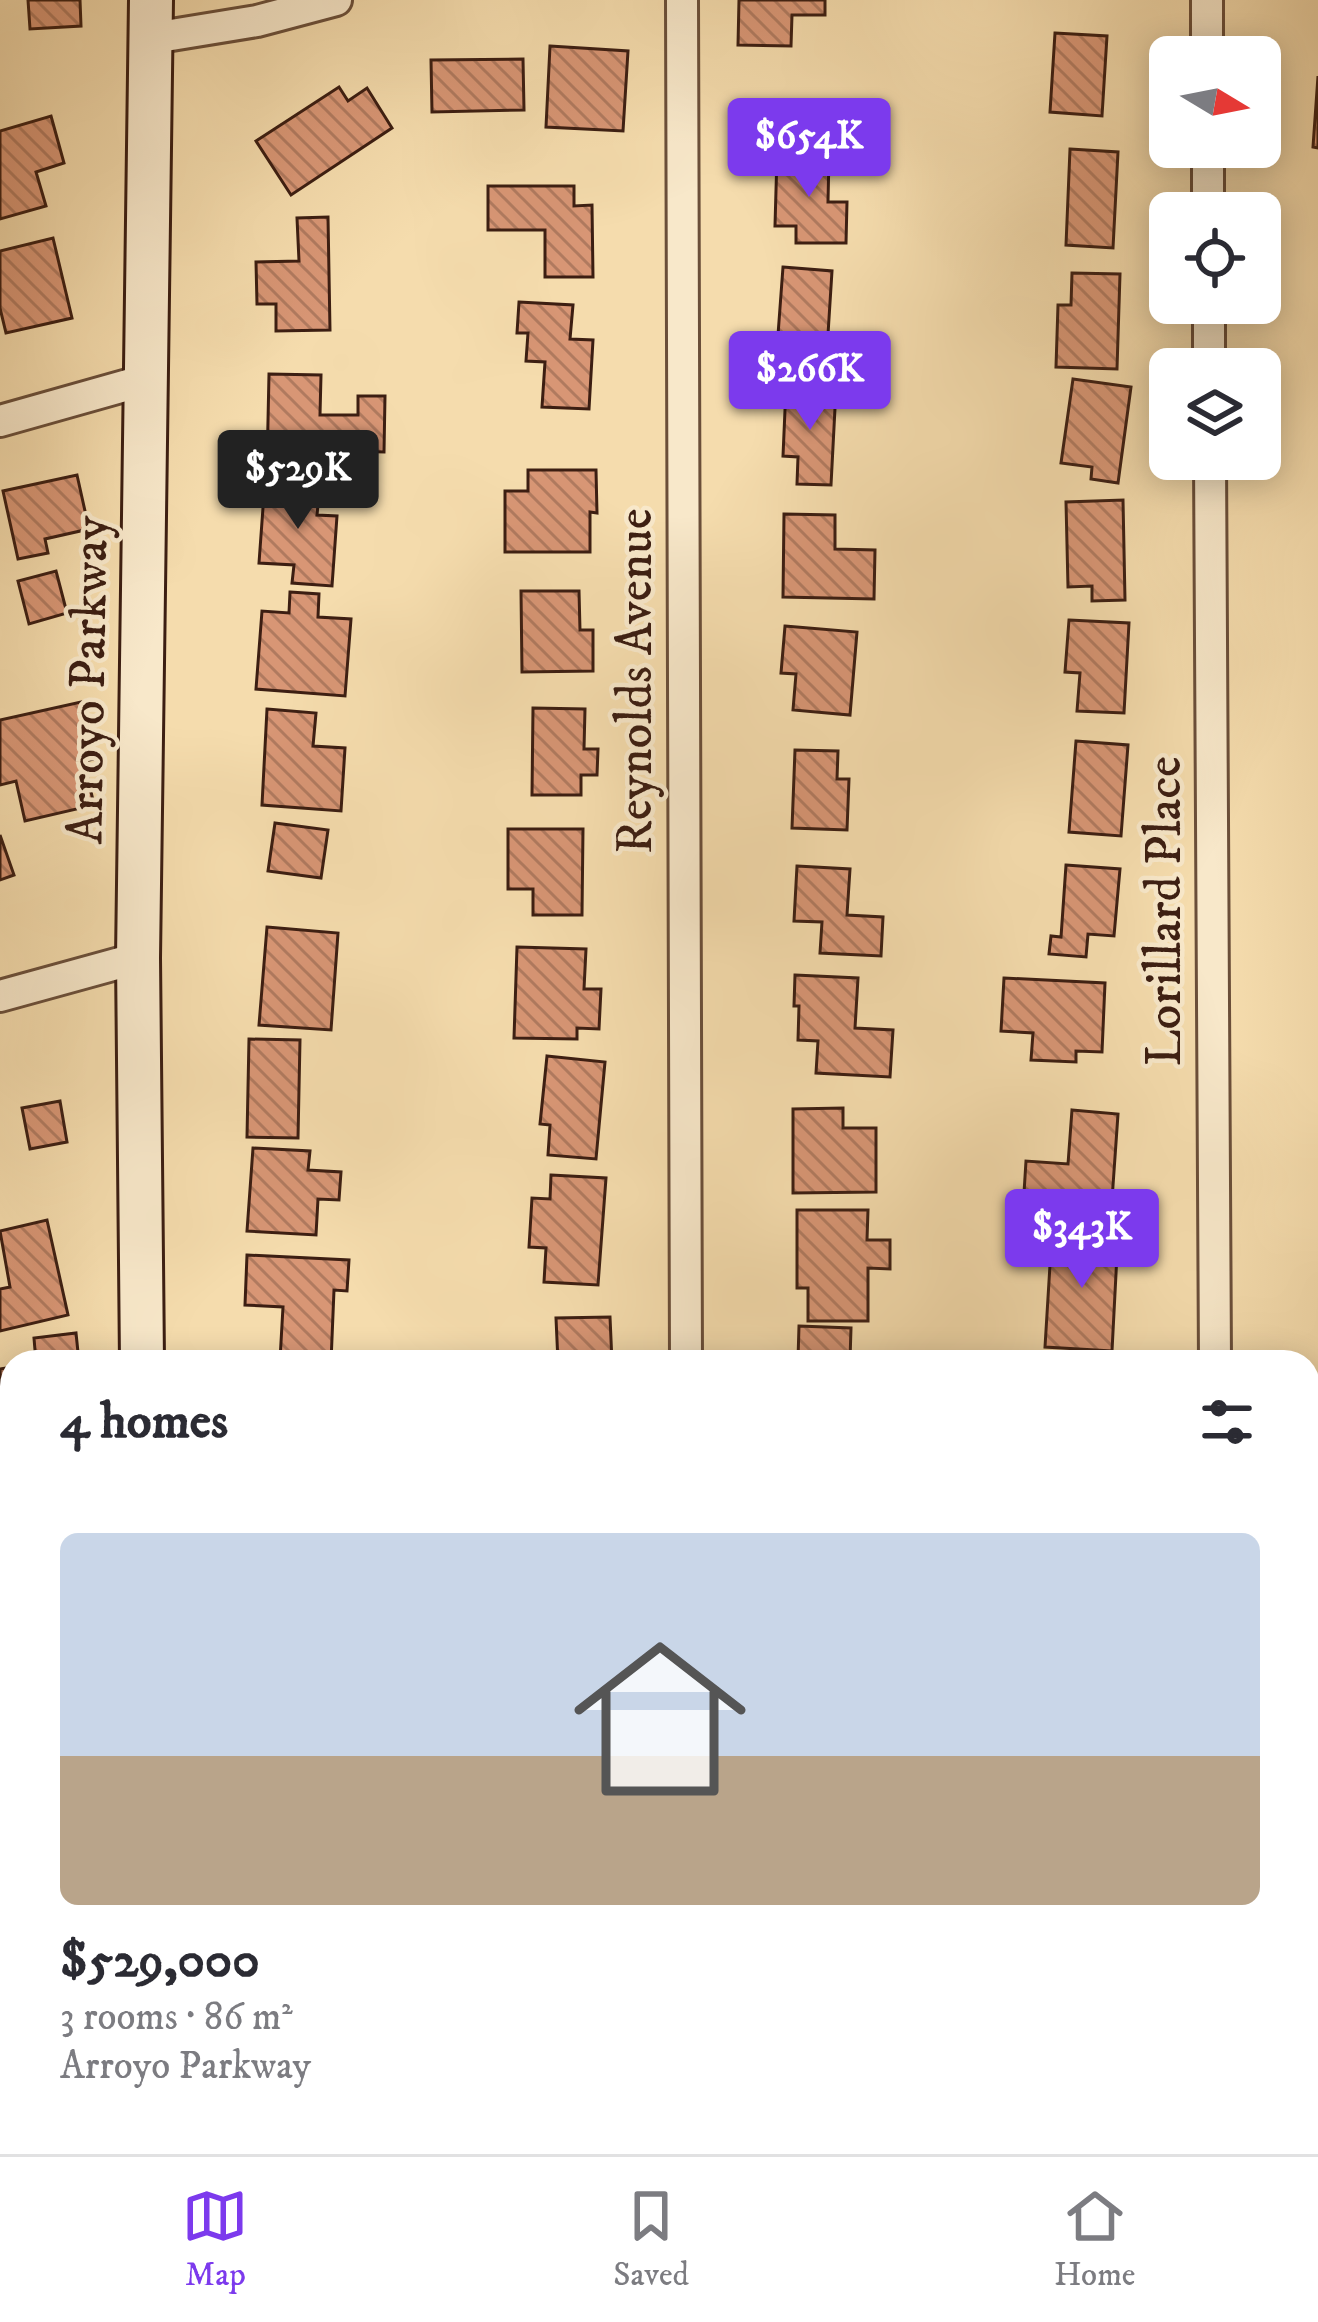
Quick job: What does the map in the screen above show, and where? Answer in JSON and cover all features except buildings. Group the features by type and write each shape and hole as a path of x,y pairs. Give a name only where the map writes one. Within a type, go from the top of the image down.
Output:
{"street":[{"path":"153,19 257,21 336,0"},
{"name":"Reynolds Avenue","path":"682,0 686,1350"},
{"path":"1207,0 1207,36"},
{"name":"Arroyo Parkway","path":"142,1350 138,958 153,19"},
{"path":"0,421 148,379"},
{"name":"Lorillard Place","path":"1210,480 1216,1350"},
{"path":"0,996 138,958"}]}
